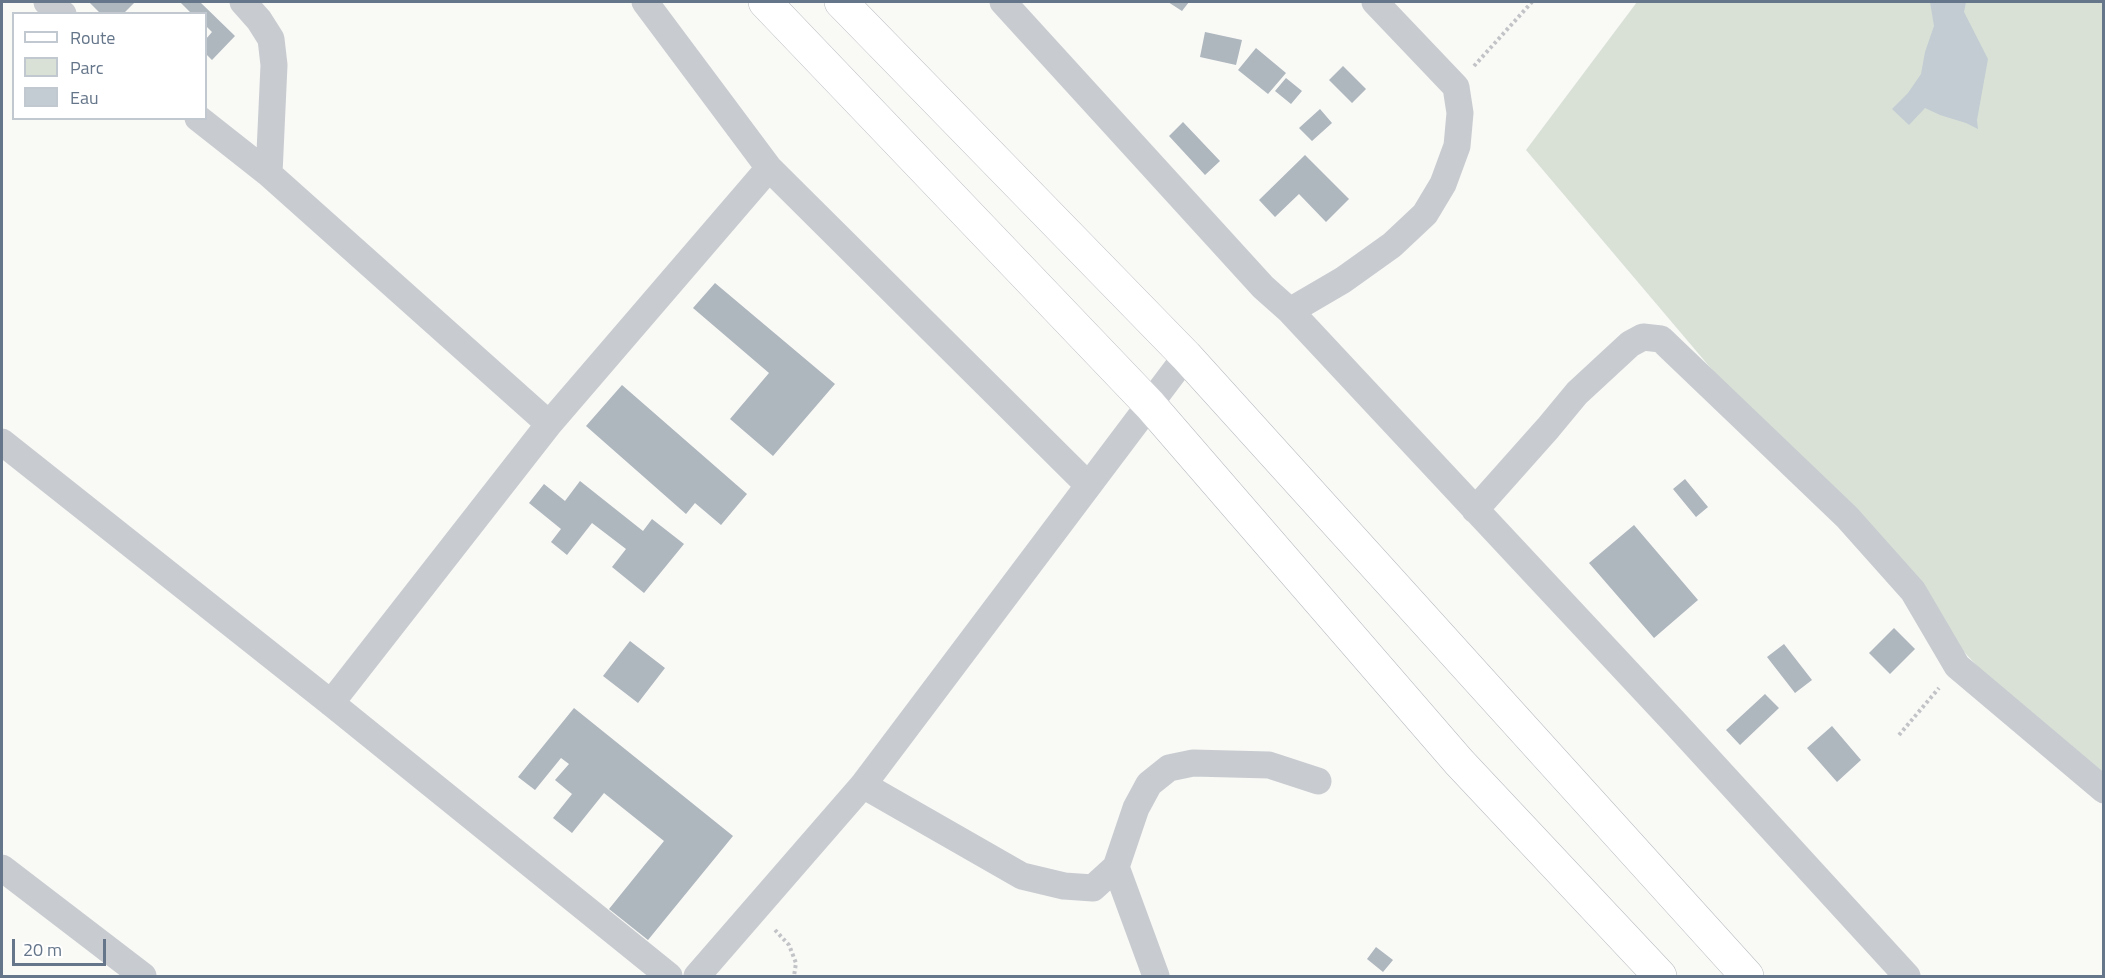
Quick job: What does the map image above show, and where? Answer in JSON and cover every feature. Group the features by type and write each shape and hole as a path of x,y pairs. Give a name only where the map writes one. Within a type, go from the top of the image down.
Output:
{"main road":[{"path":"765,2 1150,405 1459,762 1660,976"},
{"path":"841,2 1186,356 1747,976"}],"street":[{"path":"47,2 60,12"},
{"path":"243,2 259,20 271,39 274,65 270,174"},
{"path":"645,2 769,168 1088,485"},
{"path":"1003,2 1263,287 1290,311 1676,724 1906,976"},
{"path":"1290,311 1343,280 1392,245 1425,214 1443,184 1457,146 1461,113 1456,87 1375,2"},
{"path":"201,120 270,174 549,424"},
{"path":"331,703 549,424 769,168"},
{"path":"1474,510 1577,393 1630,344 1643,337 1661,339 1847,517 1913,591 1957,666 2103,790"},
{"path":"697,976 863,784 1186,356"},
{"path":"2,442 331,703 669,976"},
{"path":"863,784 1022,876 1064,886 1093,888 1116,867 1136,808 1149,784 1169,768 1193,763 1269,765 1318,781"},
{"path":"1116,867 1156,976"},
{"path":"2,868 143,976"}],"path":[{"path":"1456,87 1532,2"},
{"path":"1899,735 1957,666"},
{"path":"755,910 789,945 796,963 794,976"}],"green space":[{"path":"1637,2 2103,2 2103,772 1978,667 1808,483 1526,150"}],"water":[{"path":"1930,2 1966,2 1964,12 1988,59 1977,120 1978,129 1925,108 1909,125 1892,109 1908,93 1921,74 1925,52 1934,26"}],"building":[{"path":"89,2 135,2 125,12 99,12"},
{"path":"180,2 200,2 235,36 212,60 207,55 207,38 212,32 207,27 207,12 190,12"},
{"path":"1168,2 1189,2 1182,11"},
{"path":"1205,32 1242,40 1236,65 1200,57"},
{"path":"1256,48 1286,73 1268,94 1238,70"},
{"path":"1343,66 1366,89 1352,103 1329,80"},
{"path":"1286,78 1302,91 1291,104 1275,91"},
{"path":"1320,109 1332,123 1312,141 1299,128"},
{"path":"1183,122 1220,161 1205,175 1169,136"},
{"path":"1305,155 1349,199 1326,222 1299,194 1275,217 1259,200"},
{"path":"715,283 835,384 773,456 730,419 769,373 693,308"},
{"path":"622,385 747,494 721,525 695,503 686,514 586,426"},
{"path":"1685,479 1708,507 1696,517 1673,489"},
{"path":"580,481 643,531 652,519 684,544 644,593 612,567 626,549 592,523 567,555 551,542 561,529 529,503 544,484 565,501"},
{"path":"1634,525 1698,600 1654,638 1589,563"},
{"path":"1894,628 1915,649 1890,674 1869,653"},
{"path":"630,641 665,668 638,703 603,676"},
{"path":"1784,644 1812,680 1795,693 1767,657"},
{"path":"1765,694 1779,708 1740,745 1726,730"},
{"path":"574,708 733,836 648,940 609,909 664,841 604,793 572,833 553,818 572,794 555,780 569,764 561,758 535,790 518,777"},
{"path":"1832,726 1861,760 1837,782 1807,748"},
{"path":"1376,947 1393,960 1383,972 1367,959"}]}
